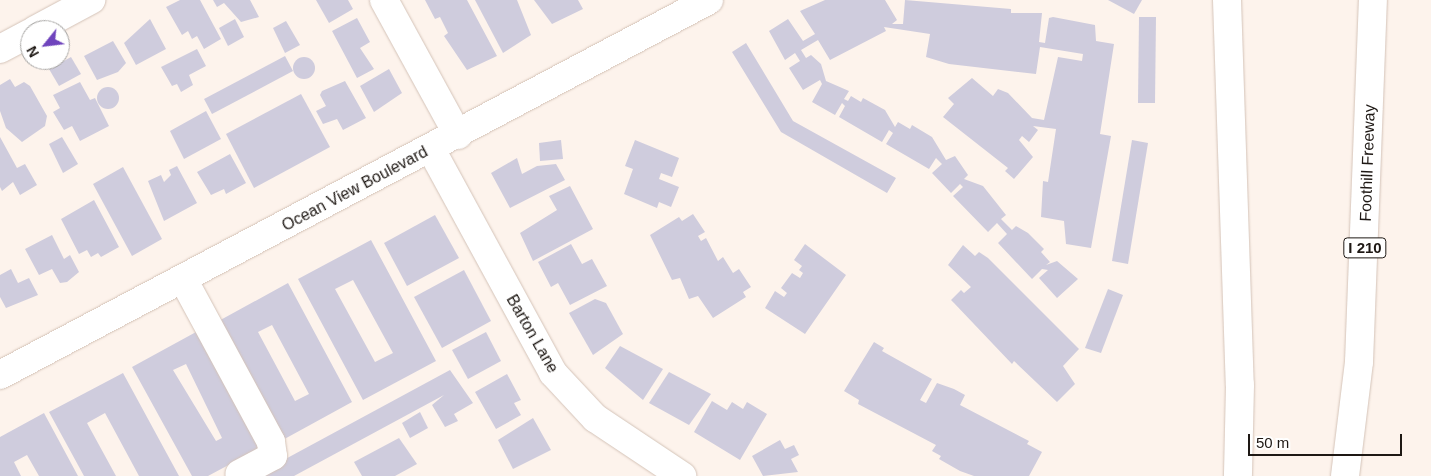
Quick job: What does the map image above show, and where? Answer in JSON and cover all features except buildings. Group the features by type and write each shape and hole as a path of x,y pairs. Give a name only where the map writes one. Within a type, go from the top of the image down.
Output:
{"main road":[{"path":"54,20 91,0"},
{"path":"384,0 458,135"},
{"name":"Ocean View Boulevard","path":"0,375 458,135 709,0"},
{"path":"1227,0 1240,385 1238,476"},
{"name":"Foothill Freeway","path":"1345,476 1359,362 1372,7"},
{"path":"0,49 20,38"},
{"name":"Barton Lane","path":"431,149 553,373 595,418 682,476"},
{"path":"183,279 271,442 273,456 239,474"}]}
